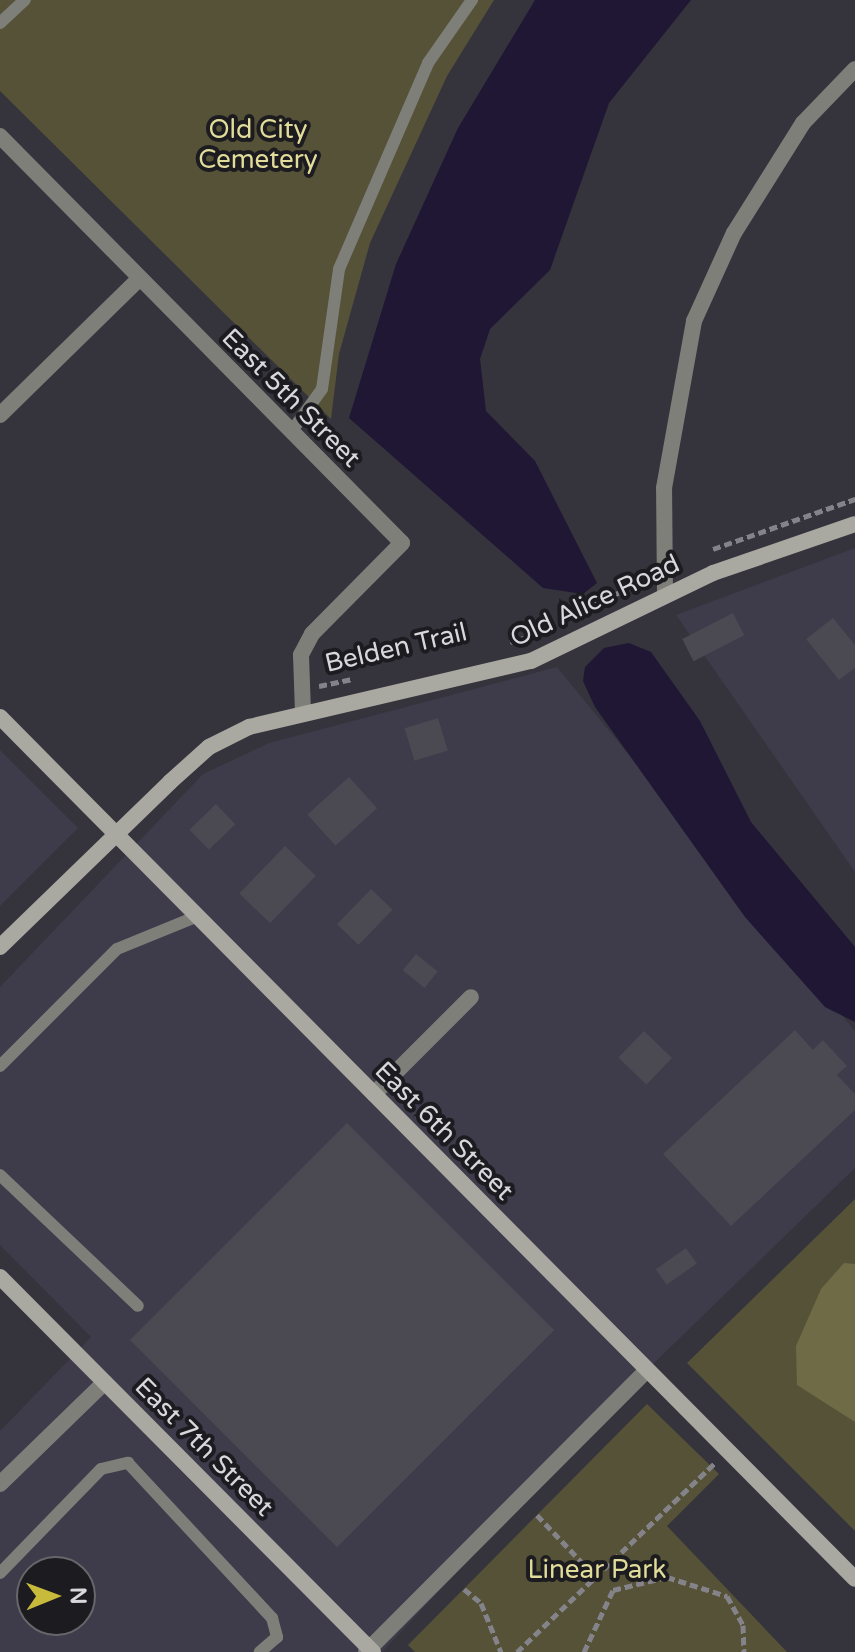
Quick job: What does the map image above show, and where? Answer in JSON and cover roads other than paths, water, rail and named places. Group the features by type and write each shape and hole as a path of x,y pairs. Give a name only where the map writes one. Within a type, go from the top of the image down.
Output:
{"main road":[{"name":"Old Alice Road","path":"0,947 209,747 303,713 531,661 665,595 764,552 855,524"},
{"name":"East 6th Street","path":"0,717 855,1579"},
{"name":"East 7th Street","path":"0,1277 370,1651"}],"street":[{"path":"665,595 662,572 673,409 694,321 734,233 803,123 855,69"},
{"name":"East 5th Street","path":"3,144 402,543 312,634 301,655 303,713"},
{"path":"0,415 139,279"},
{"path":"374,1094 471,997"},
{"path":"370,1651 647,1370"},
{"path":"0,1484 105,1382"}],"lane":[{"path":"0,23 25,0"},
{"path":"291,432 322,389 339,269 428,63 472,0"},
{"path":"0,1066 117,949 198,916"},
{"path":"0,1175 138,1306"},
{"path":"0,1573 101,1469 128,1463 272,1618 277,1637 260,1652"}],"park label":[{"name":"Old City Cemetery","path":"258,145"},
{"name":"Linear Park","path":"597,1570"}]}
